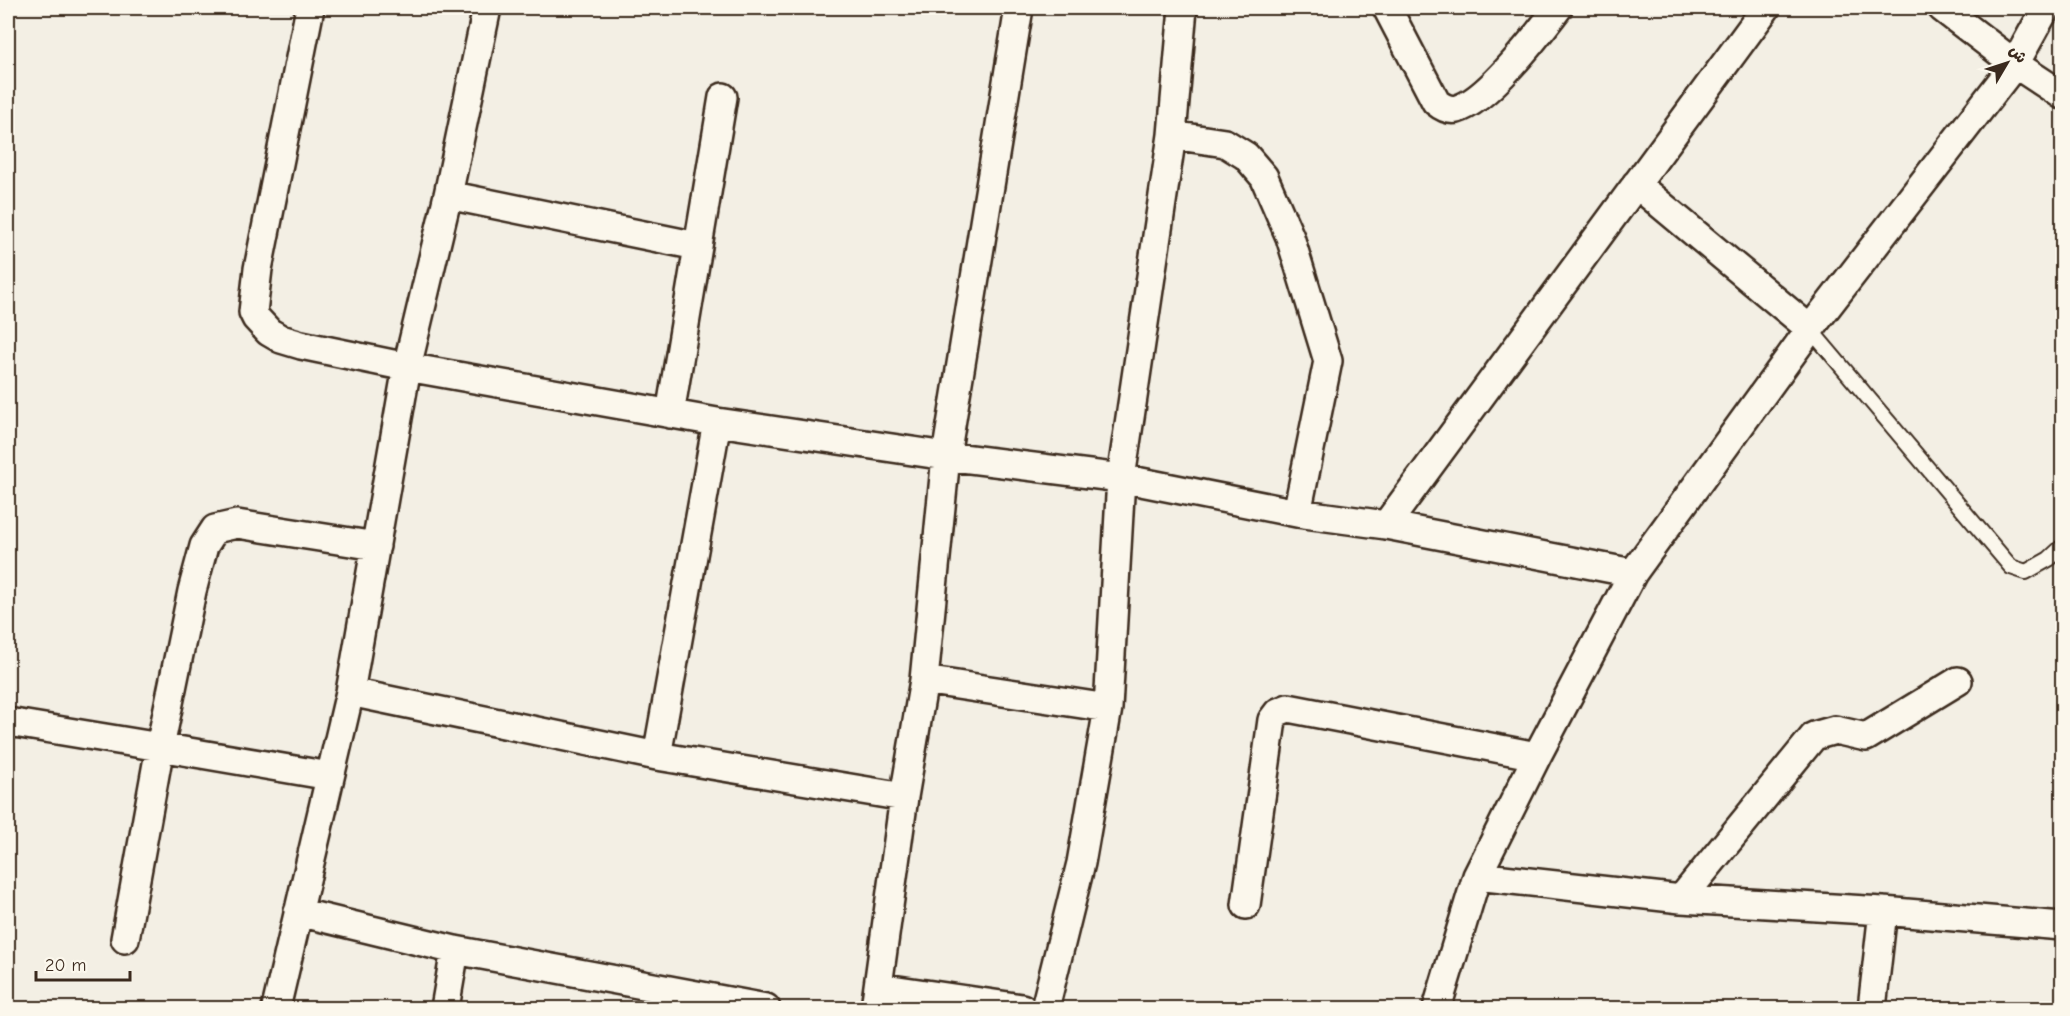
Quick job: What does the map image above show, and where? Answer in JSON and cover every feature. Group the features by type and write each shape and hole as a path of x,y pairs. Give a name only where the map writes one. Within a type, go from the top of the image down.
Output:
{"street":[{"path":"310,8 258,269 253,312 255,318 269,332 281,339 407,367 670,414 946,456 1121,478 1297,513 1386,525 1633,573"},
{"path":"276,1008 350,692 407,367 448,195 487,8"},
{"path":"1018,8 946,456 924,680 904,797 877,998 1022,1008"},
{"path":"1045,1008 1082,863 1108,708 1121,478 1172,135 1183,8"},
{"path":"1387,8 1436,102 1444,108 1455,110 1469,104 1503,73 1558,8"},
{"path":"1386,525 1766,8"},
{"path":"1942,8 2015,64 2062,95"},
{"path":"1437,1008 1477,876 1633,573 1810,329 2015,64 2046,8"},
{"path":"670,414 723,97"},
{"path":"1172,135 1225,143 1246,156 1264,177 1290,237 1328,361 1297,513"},
{"path":"1636,184 1810,329"},
{"path":"448,195 697,246"},
{"path":"657,756 717,422"},
{"path":"125,939 160,747 192,591 204,546 215,530 237,524 376,546"},
{"path":"924,680 1108,708"},
{"path":"1681,899 1814,736 1835,730 1866,737 1958,681"},
{"path":"350,692 657,756 904,797"},
{"path":"1246,905 1272,720 1278,712 1288,708 1537,756"},
{"path":"8,722 330,776"},
{"path":"1477,876 1681,899 1883,911 2062,926"},
{"path":"1872,1008 1883,911"},
{"path":"298,912 455,950 766,1008"},
{"path":"445,1008 455,950"}],"lane":[{"path":"1810,329 2011,567 2026,572 2049,560 2062,547"}]}
